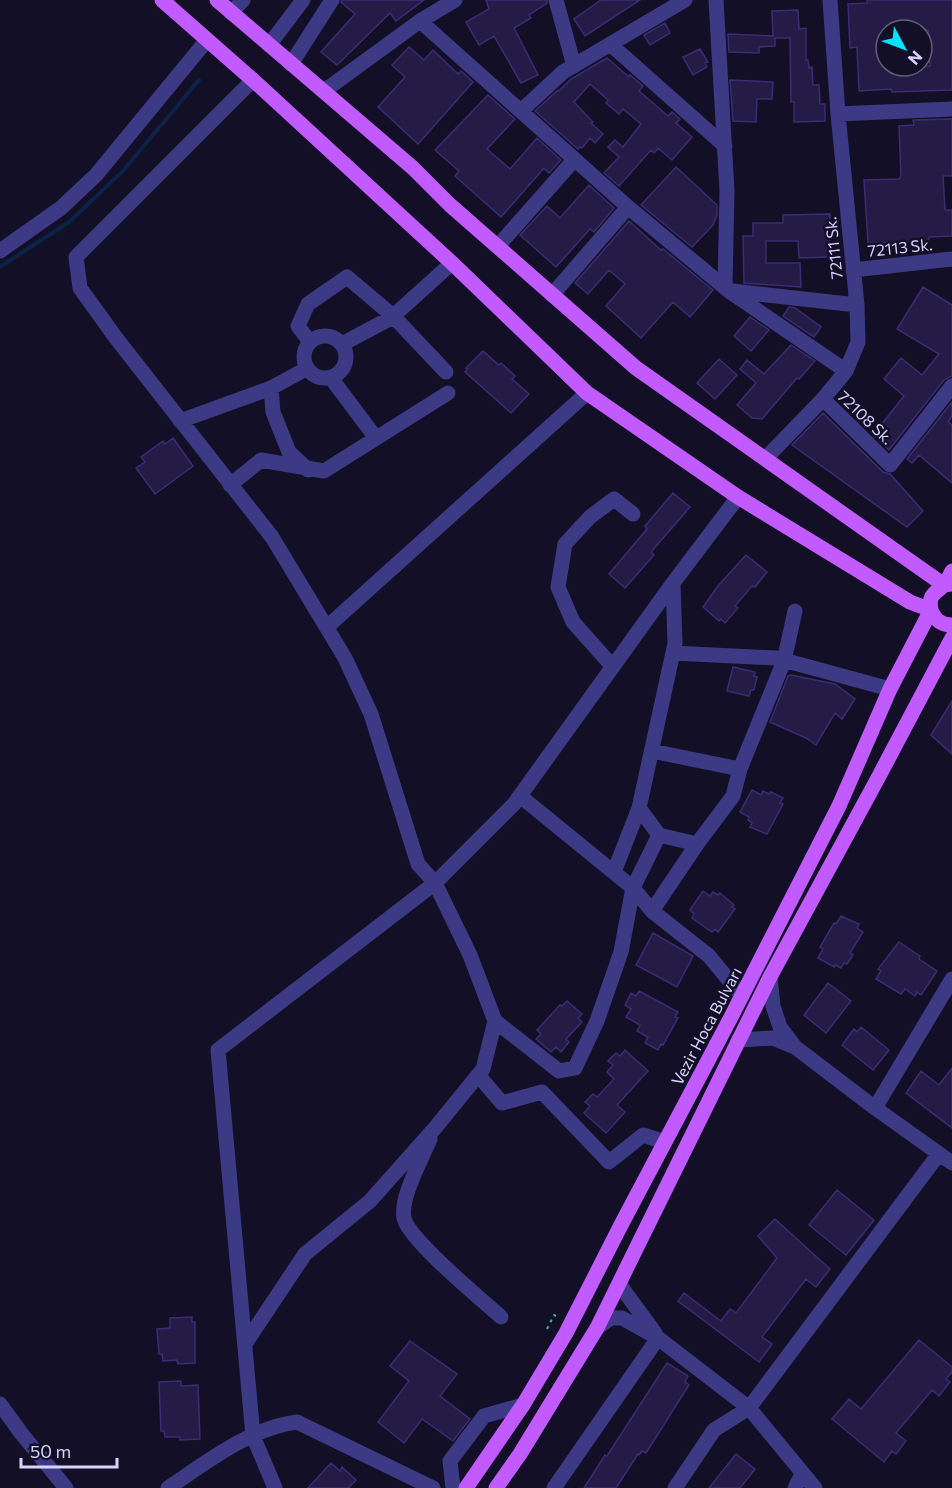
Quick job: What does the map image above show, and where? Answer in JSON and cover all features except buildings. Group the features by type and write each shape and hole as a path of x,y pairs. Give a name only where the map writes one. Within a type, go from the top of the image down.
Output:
{"main road":[{"path":"162,0 452,263 587,393 738,497 910,602 931,610 940,622 952,625"},
{"path":"216,0 413,168 450,204 636,368 948,584"},
{"name":"Vezir Hoca Bulvarı","path":"466,1488 523,1405 566,1333 839,806 890,688 931,610 931,599 934,593 948,584 952,571"},
{"name":"Vezir Hoca Bulvarı","path":"496,1488 520,1454 597,1328 770,977 952,638"}],"street":[{"path":"231,13 243,0"},
{"path":"269,45 303,0"},
{"path":"291,64 332,0"},
{"path":"556,0 574,66"},
{"path":"521,111 563,72 685,0"},
{"path":"716,0 728,191 727,289"},
{"name":"72111 Sk.","path":"765,459 823,399 846,371 858,342 857,305 838,114 830,0"},
{"path":"324,91 449,1"},
{"path":"420,21 574,160 727,289 846,371"},
{"path":"0,251 62,208 96,175 207,40"},
{"path":"610,44 725,147"},
{"path":"252,80 76,257 80,288 116,338 272,537 345,658 371,714 418,864 435,883 470,955 495,1021 559,1071 575,1068 597,1020 621,952 633,888 659,835"},
{"path":"838,114 952,109"},
{"path":"498,246 574,160"},
{"path":"552,295 628,207"},
{"name":"72113 Sk.","path":"853,270 952,259"},
{"path":"342,344 393,316 452,263"},
{"path":"310,342 298,326 308,304 347,277 393,316 446,372"},
{"path":"727,289 857,305"},
{"path":"322,336 336,339 342,344 346,357 345,364 337,375 331,378 317,378 306,369 303,355 310,342 322,336"},
{"path":"180,421 272,388 306,369"},
{"path":"331,378 376,438"},
{"name":"72108 Sk.","path":"823,399 890,465 952,386"},
{"path":"272,388 273,412 289,453 308,470"},
{"path":"230,485 261,460 324,471 448,393"},
{"path":"327,627 587,393"},
{"path":"274,1488 253,1436 218,1050 435,883 520,796 673,582 738,497"},
{"path":"613,667 573,622 558,587 565,544 590,517 614,499 633,514"},
{"path":"614,872 639,808 673,653 675,643 673,582"},
{"path":"652,911 733,796 740,769 784,661 795,611"},
{"path":"673,653 776,658 890,688"},
{"path":"652,751 740,769"},
{"path":"520,796 633,888 652,911 709,956 742,996"},
{"path":"639,808 659,835 698,844"},
{"path":"770,977 773,1006 780,1027 795,1047"},
{"path":"875,1108 952,979"},
{"path":"244,1344 305,1254 370,1201 435,1128 483,1069 495,1021"},
{"path":"738,1040 773,1038 795,1047 938,1155 952,1163"},
{"path":"477,1075 502,1103 542,1092 609,1162 643,1135 665,1142"},
{"path":"435,1128 406,1197 404,1218 416,1238 501,1317"},
{"path":"675,1488 714,1430 749,1408 938,1155"},
{"path":"619,1284 658,1338"},
{"path":"597,1328 611,1318 622,1318 658,1338 749,1408 798,1481 815,1488"},
{"path":"554,1488 658,1338"},
{"path":"0,1404 66,1488"},
{"path":"439,1488 453,1488 450,1461 484,1416 523,1405"},
{"path":"168,1488 217,1455 253,1436 282,1424 297,1422 433,1488"}],"path":[{"path":"547,1329 554,1315"}],"waterway":[{"path":"0,267 69,222 122,172 199,80"}]}
